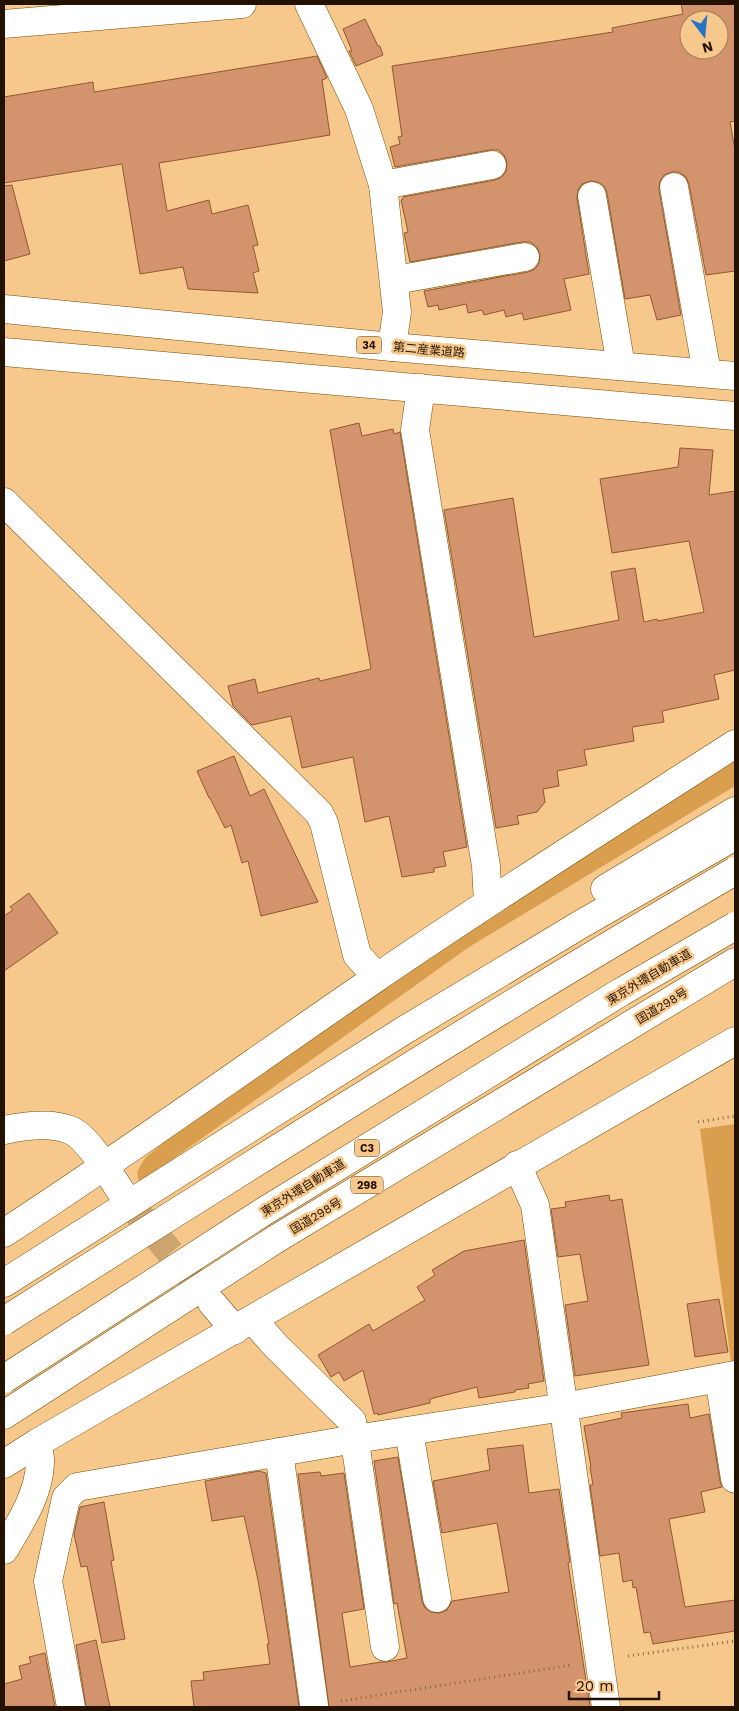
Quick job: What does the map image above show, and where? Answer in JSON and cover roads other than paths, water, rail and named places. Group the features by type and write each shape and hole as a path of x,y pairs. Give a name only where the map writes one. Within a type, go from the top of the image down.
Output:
{"main road":[{"path":"4,24 242,4"},
{"path":"309,4 359,109 383,186 395,280 397,312 392,347"},
{"path":"383,186 492,165"},
{"path":"674,187 707,373"},
{"path":"592,196 621,366"},
{"path":"395,280 525,257"},
{"name":"第二産業道路","path":"4,309 392,347 735,376"},
{"path":"4,352 735,416"},
{"path":"421,388 415,430 486,866 488,903"},
{"path":"4,502 319,813 324,823 357,955 377,977"},
{"path":"4,1233 104,1168 377,977 735,744"},
{"path":"404,1030 570,911 735,811"},
{"path":"4,1283 404,1030 735,836"},
{"path":"4,1321 370,1091 598,951 735,871"},
{"name":"東京外環自動車道","path":"4,1379 271,1207 621,992 735,926"},
{"name":"国道298号","path":"4,1415 276,1240 735,962"},
{"name":"298","path":"465,1126 735,979"},
{"path":"4,1464 36,1443 735,1041"},
{"path":"4,1130 42,1125 70,1130 87,1143 126,1199"},
{"path":"517,1165 535,1205 606,1707"},
{"path":"212,1303 275,1345 352,1421 385,1647"},
{"path":"70,1707 48,1581 66,1498 77,1487 355,1439 564,1407 727,1376 735,1479"},
{"path":"409,1431 437,1598"},
{"path":"4,1550 28,1510 38,1482 41,1461 36,1443"},
{"path":"279,1452 314,1705"}],"tunnel":[{"path":"126,1199 212,1303"}]}
